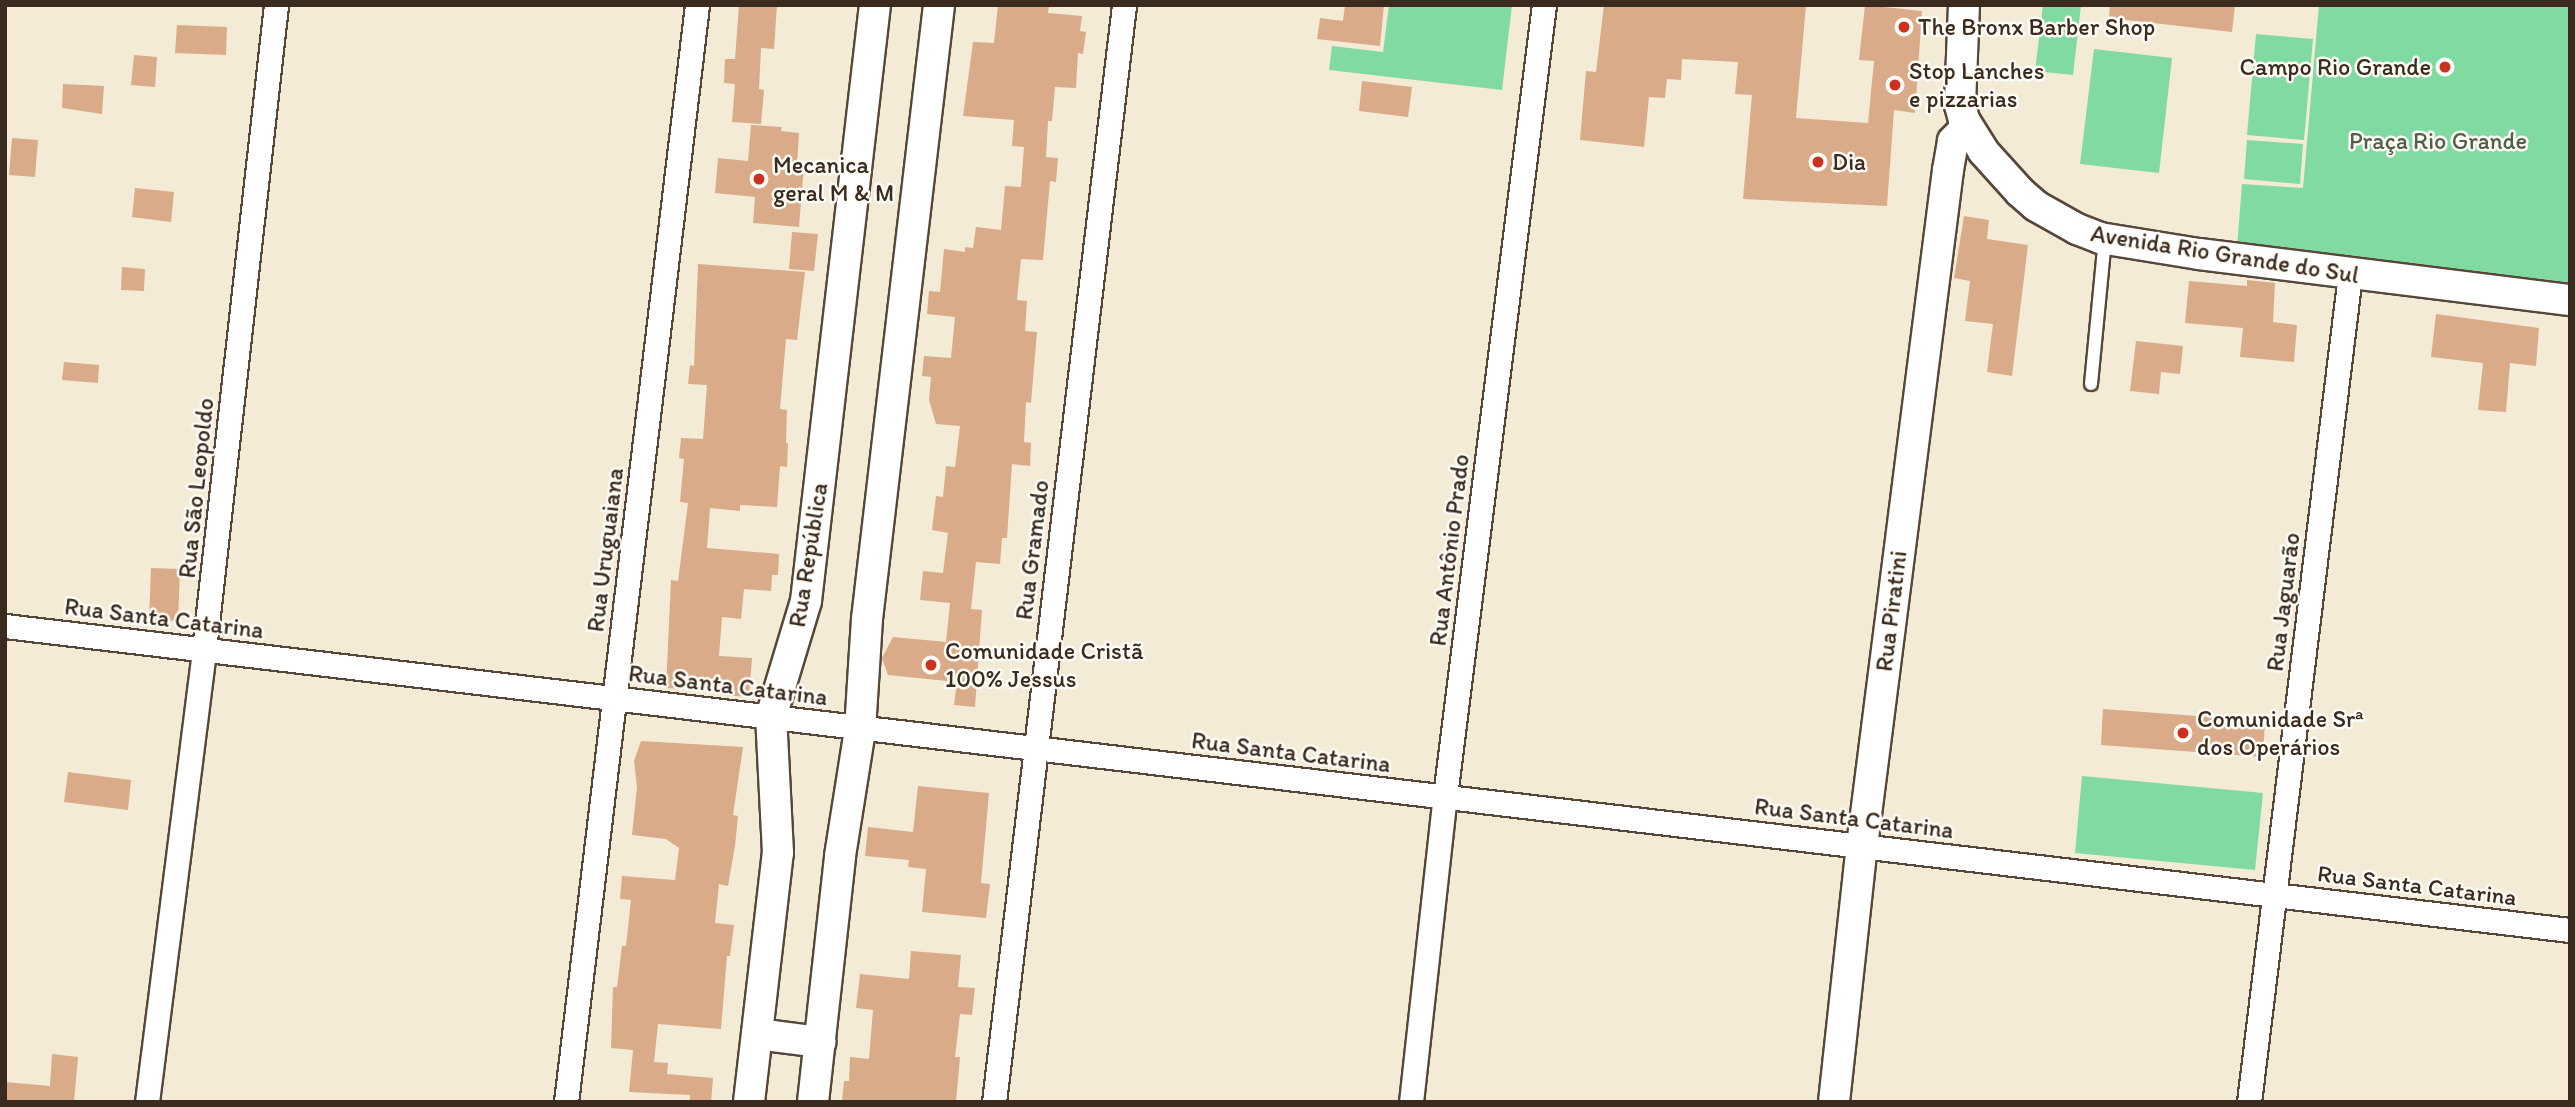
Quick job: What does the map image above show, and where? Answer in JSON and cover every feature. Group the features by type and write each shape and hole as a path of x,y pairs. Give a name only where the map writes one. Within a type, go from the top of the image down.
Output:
{"street":[{"name":"Rua São Leopoldo","path":"147,1102 204,650 276,5"},
{"name":"Rua Uruguaiana","path":"566,1102 698,5"},
{"name":"Rua República","path":"749,1102 778,853 771,717 806,601 875,5"},
{"path":"813,1102 840,856 860,730 867,619 939,5"},
{"name":"Rua Gramado","path":"994,1102 1124,5"},
{"name":"Rua Antônio Prado","path":"1411,1102 1445,796 1544,5"},
{"name":"Avenida Rio Grande do Sul","path":"1956,5 1960,41"},
{"name":"Avenida Rio Grande do Sul","path":"1964,5 1960,41 1959,105 1967,127 2006,178 2036,206 2077,229 2105,239 2350,275 2570,300"},
{"name":"Rua Piratini","path":"1834,1102 1861,846 1948,170 1953,141 1967,127"},
{"name":"Rua Jaguarão","path":"2249,1102 2350,275"},
{"name":"Rua Santa Catarina","path":"5,626 771,717 860,730 1445,796 2570,930"},
{"path":"757,1034 820,1042"}],"lane":[{"path":"2091,384 2105,239"}],"green space":[{"path":"1389,5 1512,5 1502,90 1329,70 1332,46 1383,52"},
{"path":"2043,5 2081,5 2073,75 2035,71"},
{"name":"Campo Rio Grande","path":"2319,5 2570,5 2570,289 2237,247 2242,184 2303,188"},
{"path":"2256,34 2313,39 2304,140 2247,135"},
{"path":"2094,49 2172,58 2159,173 2080,164"},
{"path":"2247,140 2303,144 2300,184 2244,179"},
{"path":"2082,776 2263,793 2255,870 2075,853"}],"building":[{"path":"739,5 777,5 774,49 761,48 759,89 764,90 761,124 732,122 735,84 724,83 725,59 735,59"},
{"path":"998,5 1049,5 1048,13 1082,16 1080,31 1086,32 1083,54 1078,53 1076,88 1055,87 1052,121 1048,121 1046,157 1058,158 1056,182 1050,181 1043,260 1021,259 1017,300 1027,301 1025,331 1037,332 1031,403 1026,402 1024,442 1031,443 1030,466 1012,464 1007,538 1002,538 1000,564 976,562 971,609 982,610 975,707 954,705 957,682 888,675 882,658 893,637 946,642 950,603 920,600 923,571 943,573 948,533 932,530 936,496 943,497 946,466 955,467 960,426 936,424 929,400 931,377 922,376 924,356 951,358 955,317 927,314 929,291 940,292 944,249 965,252 965,247 973,248 976,227 1001,230 1005,186 1021,187 1024,147 1012,146 1014,120 963,116 973,42 994,43"},
{"path":"1345,5 1384,5 1380,46 1317,39 1320,18 1343,21"},
{"path":"1604,5 1806,5 1796,118 1868,123 1874,61 1859,60 1865,5 1922,11 1915,113 1894,110 1887,206 1743,199 1752,95 1735,94 1738,62 1682,59 1681,80 1667,79 1665,98 1649,97 1644,147 1580,140 1586,71 1596,72"},
{"path":"2110,5 2235,5 2232,32 2109,18"},
{"path":"177,25 227,27 226,55 175,53"},
{"path":"134,55 157,57 155,87 131,85"},
{"path":"1362,81 1412,87 1408,117 1359,111"},
{"path":"63,84 104,86 102,114 62,108"},
{"path":"751,125 782,127 781,131 799,133 797,165 804,166 799,227 753,223 755,197 715,193 718,158 748,161"},
{"path":"12,138 38,140 35,177 9,175"},
{"path":"135,188 174,192 171,222 132,217"},
{"path":"1964,216 1989,220 1987,239 2028,245 2012,376 1987,372 1993,324 1965,321 1970,281 1954,278"},
{"path":"792,232 818,234 814,271 789,269"},
{"path":"698,264 805,272 797,340 786,339 780,409 787,410 787,467 780,466 777,507 740,505 740,511 710,508 707,548 779,554 778,575 772,575 771,591 744,589 741,619 722,617 719,656 752,658 749,697 723,695 724,680 685,677 684,689 666,688 671,580 678,581 688,503 680,502 684,459 679,458 681,438 703,439 707,385 688,384 690,365 694,366"},
{"path":"122,267 145,269 144,291 121,290"},
{"path":"2247,280 2275,283 2273,322 2297,325 2294,362 2240,357 2243,328 2185,323 2189,281 2247,286"},
{"path":"2436,314 2539,328 2536,366 2510,363 2506,412 2478,410 2483,363 2431,357"},
{"path":"2136,341 2183,346 2180,374 2161,372 2159,394 2130,391"},
{"path":"64,362 99,365 98,383 62,380"},
{"path":"151,568 180,569 178,621 149,620"},
{"name":"Comunidade Srª dos Operários","path":"2103,709 2265,721 2263,757 2101,745"},
{"path":"641,741 743,747 733,815 738,816 735,846 728,886 719,884 715,923 734,925 730,956 727,956 721,1029 658,1024 654,1062 668,1063 667,1074 713,1078 711,1102 690,1102 690,1095 629,1092 633,1050 611,1048 613,987 617,987 622,946 626,946 631,900 620,899 622,876 675,880 679,848 666,839 632,835 637,787 634,761"},
{"path":"68,772 131,780 128,810 64,802"},
{"path":"918,786 989,793 981,883 990,884 986,918 922,912 926,869 908,867 909,860 865,856 868,827 913,832"},
{"path":"911,951 961,955 958,987 975,988 972,1015 960,1014 955,1057 960,1057 956,1102 842,1102 844,1081 849,1081 850,1057 869,1059 873,1010 856,1008 860,974 909,979"},
{"path":"52,1054 78,1057 74,1102 5,1102 5,1082 50,1086"}],"place":[{"name":"The Bronx Barber Shop","path":"1904,27"},
{"name":"Campo Rio Grande","path":"2445,67"},
{"name":"Stop Lanches e pizzarias","path":"1895,85"},
{"name":"Dia","path":"1818,162"},
{"name":"Mecanica geral M & M","path":"759,179"},
{"name":"Comunidade Cristã 100% Jessus","path":"931,665"},
{"name":"Comunidade Srª dos Operários","path":"2183,733"}],"park label":[{"name":"Praça Rio Grande","path":"2438,141"}]}
